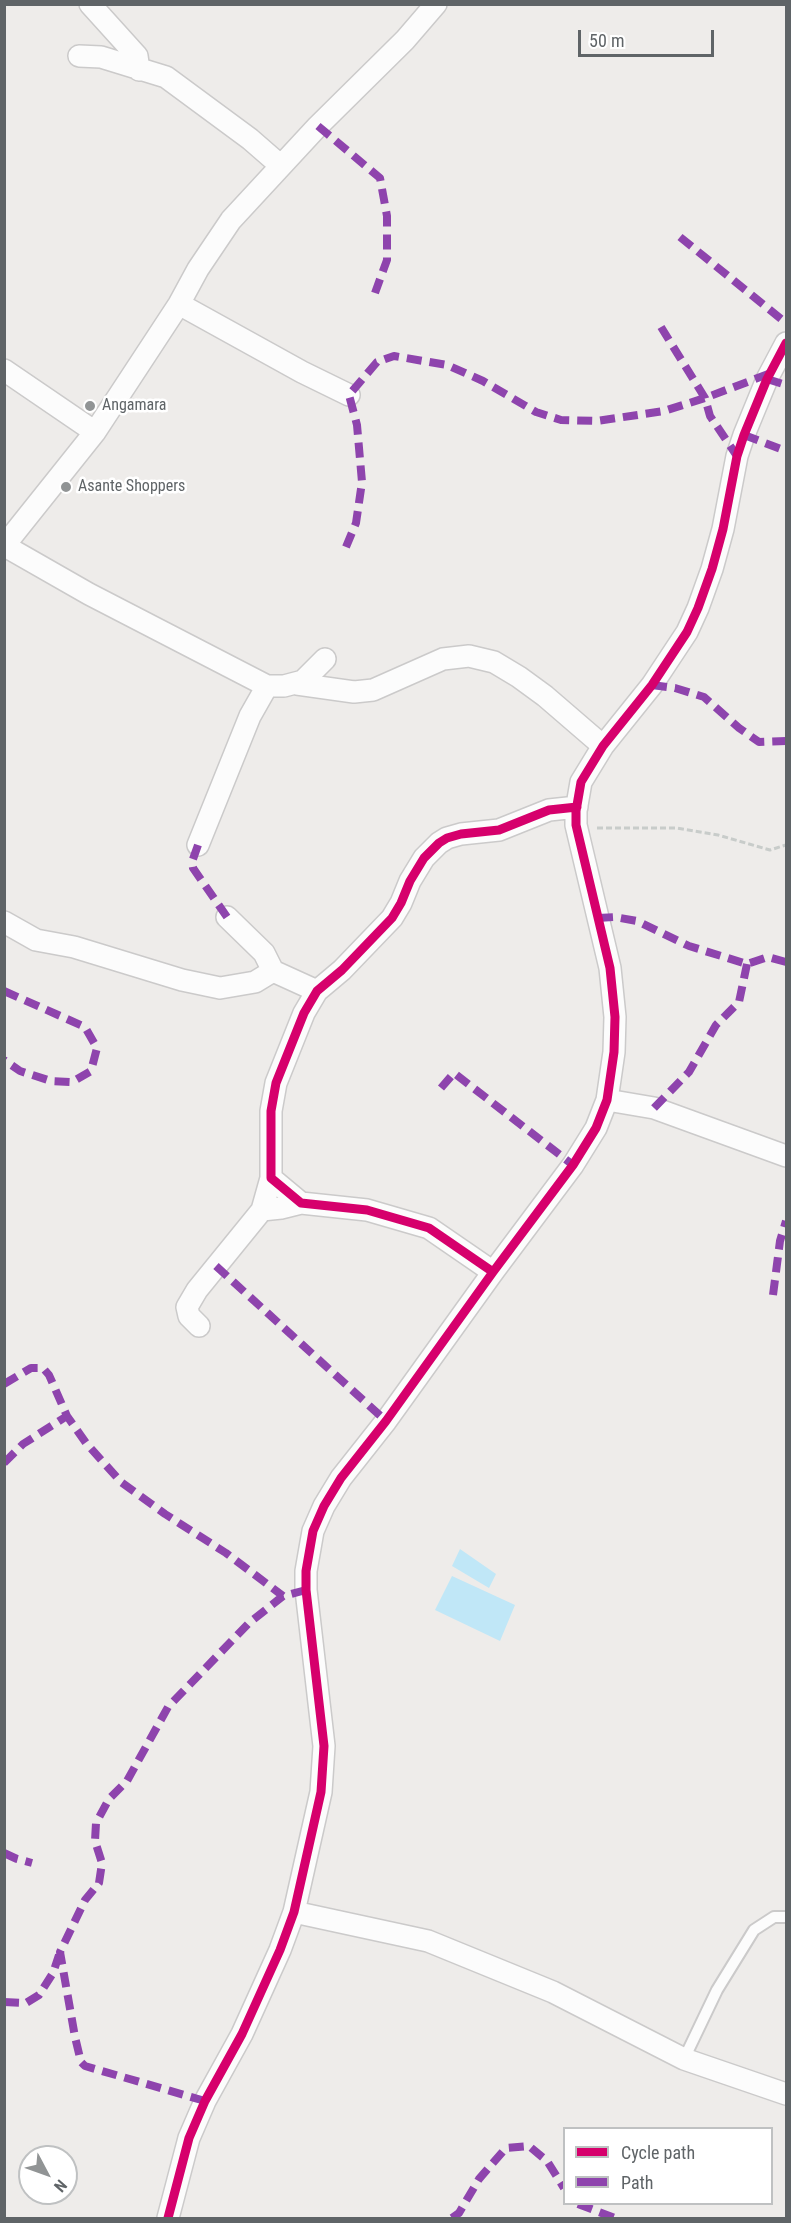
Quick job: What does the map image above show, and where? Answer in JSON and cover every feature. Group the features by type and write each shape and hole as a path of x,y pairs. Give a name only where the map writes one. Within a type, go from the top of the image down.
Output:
{"street":[{"path":"90,4 137,56 139,70"},
{"path":"436,4 231,220 95,432 5,546 89,594 267,687 297,684 354,692 373,690 443,659 469,656 494,662 519,677 603,746"},
{"path":"78,56 101,57 166,77 250,139 281,166"},
{"path":"179,304 302,372 349,395"},
{"path":"168,2218 189,2138 205,2101 242,2034 280,1950 294,1912 321,1792 324,1746 306,1590 306,1571 313,1531 324,1506 341,1478 386,1421 573,1165 596,1128 607,1100 614,1052 615,1017 610,968 577,816 581,782 603,746 651,685 687,632 712,569 744,435 767,379 786,344"},
{"path":"4,370 95,432"},
{"path":"297,684 325,659"},
{"path":"198,845 250,716 267,687"},
{"path":"199,1326 189,1316 187,1306 197,1290 262,1210 271,1178 271,1111 276,1083 304,1012 317,991 342,970 392,918 424,858 447,838 461,834 499,830 549,810 577,816"},
{"path":"227,917 264,953 273,971 317,991"},
{"path":"4,922 36,940 74,947 182,980 220,988 255,982 273,971"},
{"path":"607,1100 654,1108 786,1156"},
{"path":"271,1178 301,1203"},
{"path":"262,1210 301,1203 367,1210 429,1228 493,1272"},
{"path":"294,1912 428,1941 553,1992 684,2059 786,2094"}],"lane":[{"path":"684,2059 717,1990 754,1930 774,1917 786,1917"}],"path":[{"path":"577,816 593,828 677,828 729,838 771,850 786,845"}],"water":[{"path":"460,1549 496,1574 489,1588 452,1566"},
{"path":"452,1576 515,1605 500,1641 435,1610"}],"marked path":[{"path":"318,126 380,178 387,216 387,260 375,293"},
{"path":"680,237 786,323"},
{"path":"661,327 705,398 710,416 737,456"},
{"path":"346,547 356,523 362,482 357,425 349,395 377,362 394,356 447,365 483,381 536,412 561,420 597,421 664,411 771,373"},
{"path":"767,379 786,385"},
{"path":"744,435 786,451"},
{"path":"652,685 675,688 704,697 739,728 759,742 786,741"},
{"path":"198,845 192,862 193,868 227,917"},
{"path":"598,918 615,917 637,921 689,946 747,964 768,957 786,962"},
{"path":"654,1108 689,1072 716,1025 739,1002 747,964"},
{"path":"4,991 85,1027 97,1048 91,1071 72,1082 51,1081 20,1071 4,1060"},
{"path":"441,1088 454,1073 573,1165"},
{"path":"773,1295 780,1241 786,1221"},
{"path":"216,1266 386,1421"},
{"path":"4,1384 31,1368 43,1368 49,1375 67,1416 86,1443 121,1482 165,1514 226,1553 283,1596"},
{"path":"4,1463 23,1444 67,1416"},
{"path":"205,2101 85,2066 81,2062 60,1952 85,1900 99,1883 102,1863 95,1841 96,1823 109,1799 127,1781 168,1707 249,1623 283,1596 306,1590"},
{"path":"4,1853 32,1863"},
{"path":"4,2002 26,2003 39,1995 53,1973 59,1955"},
{"path":"452,2218 459,2213 479,2179 506,2148 529,2146 547,2161 563,2186"},
{"path":"581,2205 615,2218"}],"cycle path":[{"path":"168,2218 189,2138 205,2101 242,2034 280,1950 294,1912 321,1792 324,1746 306,1590 306,1571 313,1531 324,1506 341,1478 386,1421 573,1165 596,1128 607,1100 614,1052 615,1017 610,968 576,825 581,782 603,746 652,685 687,632 712,569 723,529 737,456 744,435 767,379 786,343"},
{"path":"493,1272 429,1228 367,1210 301,1203 271,1178 271,1111 276,1083 304,1013 317,991 342,970 392,918 424,858 439,843 461,834 499,830 549,810 577,807"}],"place":[{"name":"Angamara","path":"90,406"},
{"name":"Asante Shoppers","path":"66,487"}]}
